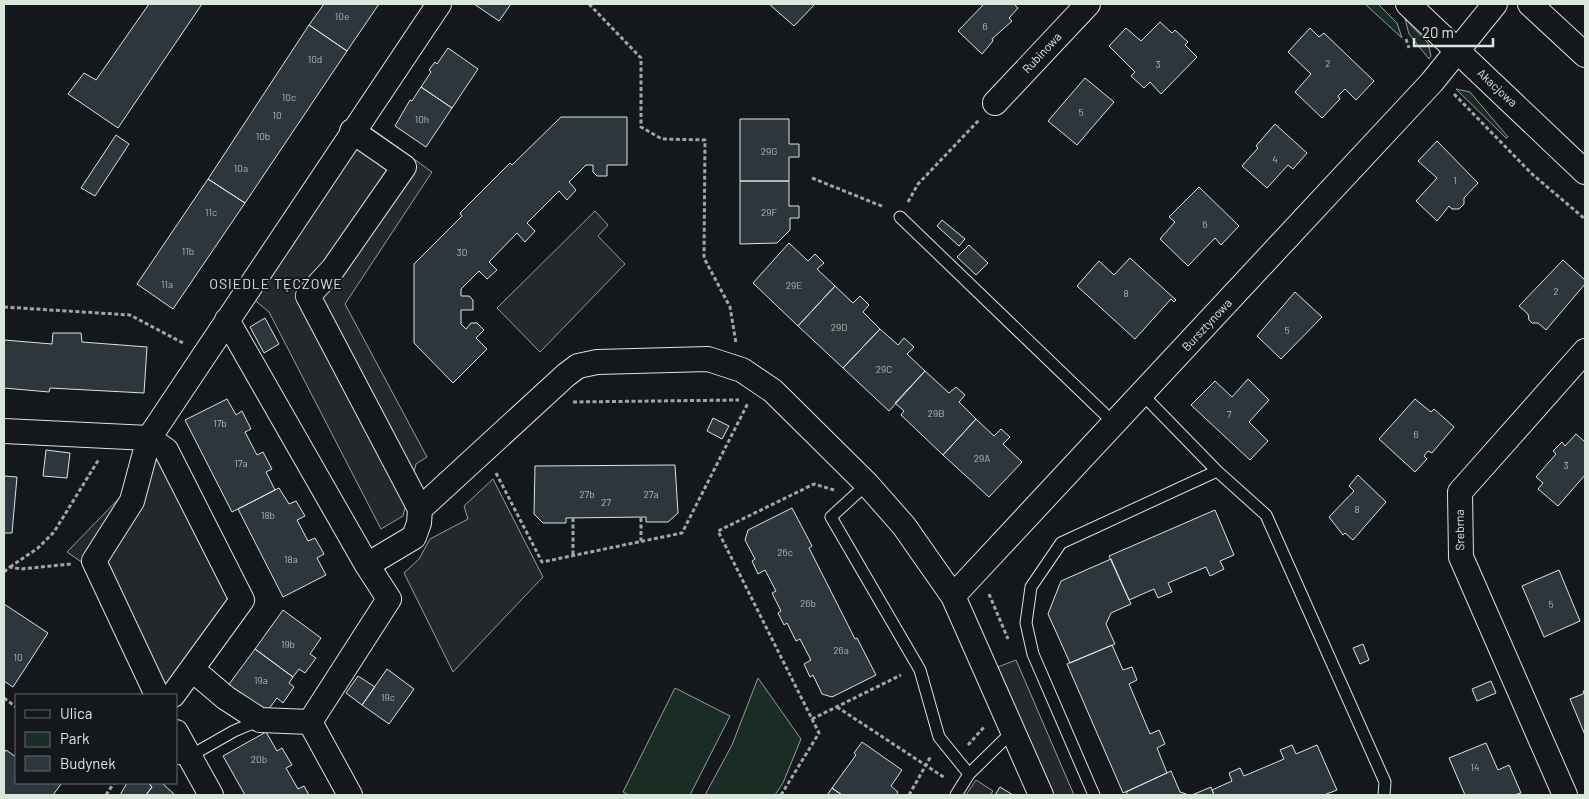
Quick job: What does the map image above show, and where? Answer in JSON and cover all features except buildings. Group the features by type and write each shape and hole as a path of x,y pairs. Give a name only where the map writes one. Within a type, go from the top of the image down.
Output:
{"street":[{"path":"157,694 94,561 132,500 149,438 352,131 439,4"},
{"name":"Rubinowa","path":"995,103 1088,4"},
{"name":"Akacjowa","path":"1408,4 1585,172"},
{"name":"Bursztynowa","path":"953,596 1143,395 1432,82 1495,4"},
{"path":"1530,4 1585,55"},
{"path":"352,131 404,167 333,269 308,296 420,509 420,523 414,537 367,565"},
{"path":"227,320 367,565 389,599 310,722"},
{"name":"Srebrna","path":"1565,795 1461,557 1460,492 1585,351"},
{"path":"420,509 578,366 597,362 708,359 742,370 773,391 859,491 904,526 953,596 1041,795"},
{"path":"4,430 149,438 166,450 242,600 174,694"},
{"path":"193,670 226,698 260,720 310,722"},
{"path":"310,722 350,795"},
{"path":"178,739 183,757 211,795"}],"lane":[{"path":"900,217 1115,424"},
{"path":"1143,395 1217,471 1266,515 1385,782 1384,795"},
{"path":"1094,795 1033,654 1026,623 1031,587 1061,543 1217,471"},
{"path":"859,491 831,517 918,667 939,737 969,774"},
{"path":"183,757 260,720"},
{"path":"958,792 969,774 1012,732"}],"path":[{"path":"589,4 642,58 642,127 662,139 705,140 704,258 730,307 737,344"},
{"path":"1449,88 1532,174 1585,219"},
{"path":"812,178 890,209 900,217 918,184 995,103"},
{"path":"4,306 130,315 204,354"},
{"path":"494,470 542,562 682,533 750,401 566,402"},
{"path":"4,572 38,548 54,532 113,436"},
{"path":"780,795 819,733 718,531 814,484 837,491 859,491"},
{"path":"572,518 573,555"},
{"path":"641,518 642,541"},
{"path":"10,567 21,569 94,561"},
{"path":"812,720 918,667"},
{"path":"4,698 15,706"},
{"path":"837,707 927,766 958,792"},
{"path":"982,730 986,724"},
{"path":"909,795 927,766 939,737"},
{"path":"106,795 113,784"}],"green space":[{"path":"1365,4 1378,4 1397,23 1402,38"},
{"path":"1405,19 1428,43 1431,56 1429,59 1409,34"},
{"path":"1456,89 1470,92 1508,137 1506,138"},
{"path":"758,678 801,739 783,783 775,795 705,795 732,745"},
{"path":"675,688 730,716 690,795 629,795 623,792"}],"shaded area":[{"path":"368,126 432,172 345,304 427,457 416,464 403,516 381,529 269,312 252,298"},
{"path":"595,211 608,225 598,236 625,264 540,352 497,308"},
{"path":"166,450 245,597 186,682 143,690 83,563 67,552"},
{"path":"493,479 543,577 453,672 404,573 419,559 430,539 468,519 464,506"},
{"path":"1016,660 1074,795 1053,795 998,667"},
{"path":"976,780 993,791 990,795 966,795"}],"district":[{"name":"OSIEDLE TĘCZOWE","path":"276,284"}]}
